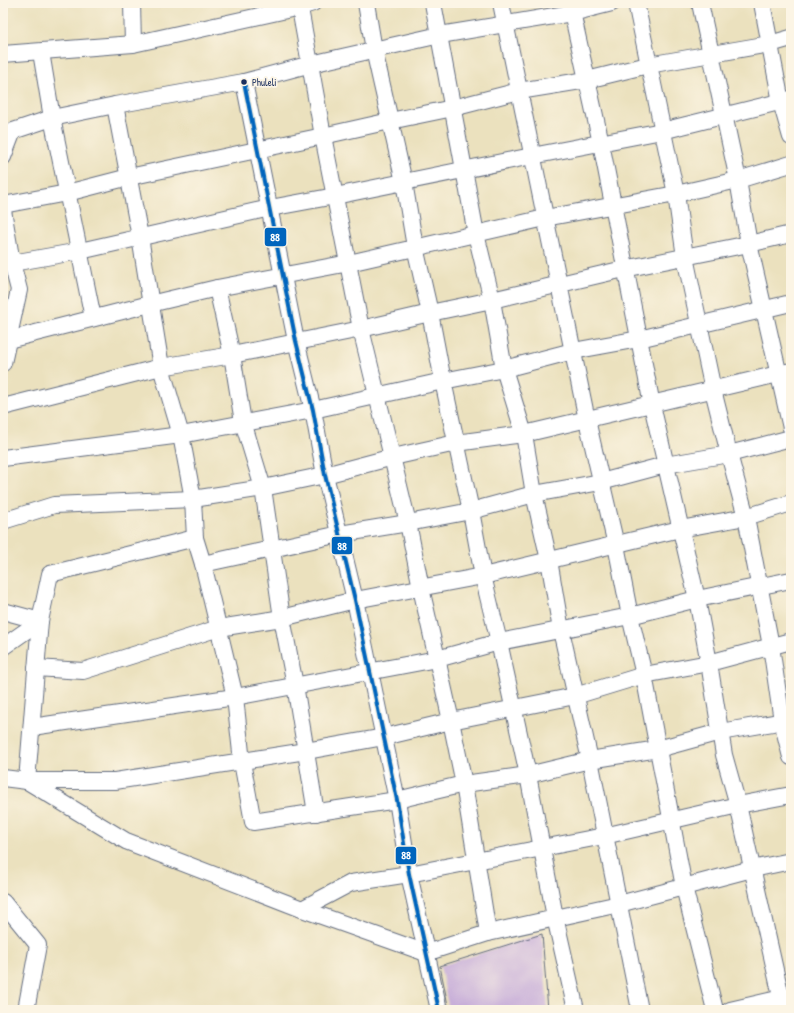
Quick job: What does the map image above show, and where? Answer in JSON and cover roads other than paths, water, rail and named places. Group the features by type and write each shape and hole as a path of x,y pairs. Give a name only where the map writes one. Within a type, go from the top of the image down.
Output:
{"street":[{"path":"132,3 133,44"},
{"path":"366,3 374,50 404,182 415,248 430,313 483,576 514,709 555,918 576,1010"},
{"path":"433,3 476,234 492,300 504,369 524,434 534,494 549,560 561,630 590,760 640,1010"},
{"path":"501,3 600,482 616,545 630,616 644,675 684,887 715,1010"},
{"path":"3,157 13,131 52,118 244,82 311,64 440,35 506,25 571,8 612,3"},
{"path":"636,3 676,194 685,257 728,454 746,517 787,720 791,757"},
{"path":"700,3 738,180 749,244 764,310 785,373 791,428"},
{"path":"762,3 770,44 786,101 791,137"},
{"path":"3,54 133,44 304,4 311,64 323,136 361,329 408,523 451,721 464,784 488,933"},
{"path":"571,8 601,143 624,269 652,405 697,600 724,755 738,805 752,869 785,1001 730,1010"},
{"path":"3,205 67,193 130,177 257,149 453,108 519,91 587,80 648,64 770,44 791,38"},
{"path":"41,52 52,118 93,318"},
{"path":"244,82 296,341 313,410 325,475 355,600 384,736 397,800 409,874 439,1010"},
{"path":"12,263 80,251 270,208 662,131 786,101"},
{"path":"115,105 130,177 161,367 181,435 193,499 195,538 203,564 235,697 242,762 253,822 397,800 464,784 528,775 590,760 658,749 720,732 787,720"},
{"path":"8,340 217,288 283,274 349,263 545,218 676,194 738,180 791,164"},
{"path":"3,210 12,263 19,290 3,362"},
{"path":"3,407 161,367 232,355 361,329 624,269 791,234"},
{"path":"217,288 232,355 243,422 262,488 273,550 282,618 295,685 316,813"},
{"path":"3,458 181,435 243,422 313,410 443,380 504,369 573,351 639,339 791,303"},
{"path":"3,521 54,505 193,499 262,488 325,475 456,443 524,434 785,373"},
{"path":"203,564 273,550 340,534 471,511 534,494 600,482 665,465 728,454 791,438"},
{"path":"36,668 83,671 219,628 282,618 355,600 483,576 680,529 746,517 791,503"},
{"path":"28,781 40,621 50,574 195,538"},
{"path":"32,727 235,697 370,672 437,659 499,642 630,616 791,580"},
{"path":"3,611 40,621"},
{"path":"3,647 40,621"},
{"path":"3,778 28,781 115,781 306,751 575,696 644,675 709,663 791,641"},
{"path":"28,781 126,841 302,909 426,953 488,933 619,904 752,869 791,861"},
{"path":"302,909 352,883 409,874 604,836 738,805 791,795"},
{"path":"3,902 38,945 26,1010"}],"place":[{"name":"Phuleli","path":"244,82"}]}
